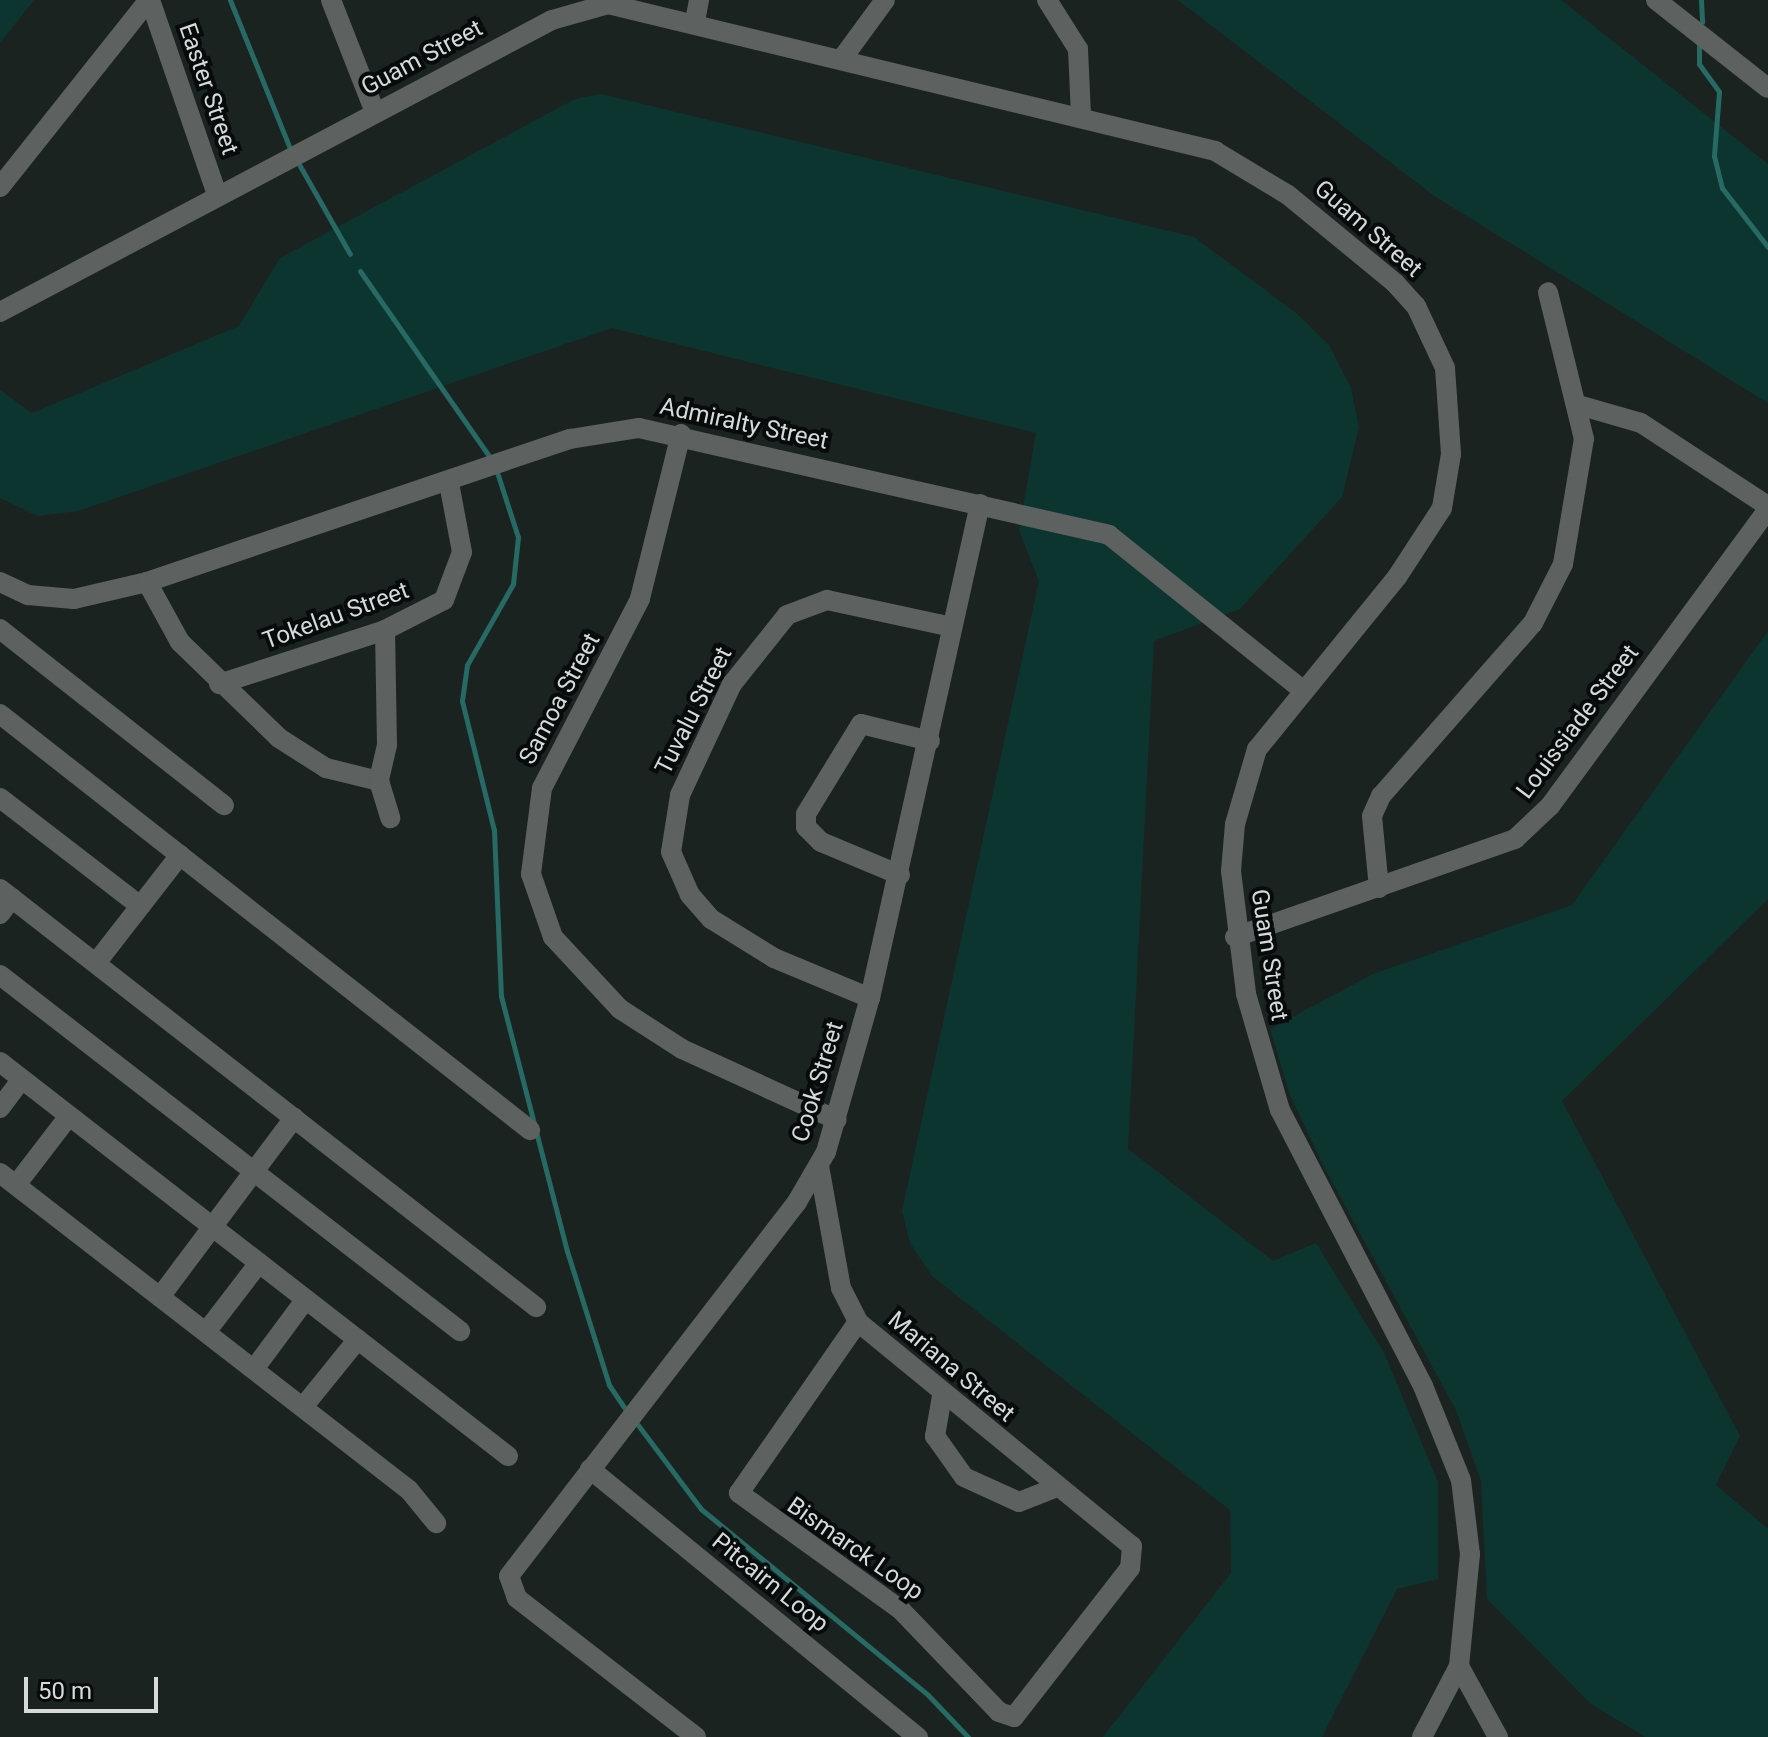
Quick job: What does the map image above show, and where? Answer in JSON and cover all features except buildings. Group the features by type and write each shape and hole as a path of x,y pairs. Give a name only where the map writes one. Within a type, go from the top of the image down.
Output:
{"street":[{"path":"0,187 149,0"},
{"name":"Easter Street","path":"149,0 217,195"},
{"path":"331,0 375,112"},
{"path":"695,21 699,0"},
{"path":"844,56 885,0"},
{"path":"1047,0 1078,49 1081,114"},
{"path":"1660,1 1768,88"},
{"name":"Guam Street","path":"0,312 375,112 580,9 608,4 844,56 1081,114 1215,151 1266,180 1395,283 1423,319 1445,368 1451,454 1442,508 1397,577 1272,723 1245,779 1231,871 1235,937 1280,1110 1417,1373 1457,1468 1470,1554 1459,1666 1422,1737"},
{"path":"1379,888 1372,816 1381,796 1551,596 1581,477 1582,406 1548,292"},
{"name":"Louissiade Street","path":"1235,937 1489,851 1533,824 1768,508 1641,423 1582,406"},
{"name":"Admiralty Street","path":"0,582 28,595 74,599 147,582 606,431 681,434 1083,525 1133,549 1301,689"},
{"name":"Samoa Street","path":"681,434 640,599 542,788 531,874 553,937 620,1009 682,1049 837,1120"},
{"name":"Tokelau Street","path":"219,684 385,630 444,600 457,579 462,552 449,483"},
{"name":"Cook Street","path":"696,1737 508,1583 590,1469 819,1166 837,1120 900,875 980,504"},
{"path":"147,582 180,642 219,684 303,755 379,781"},
{"name":"Tuvalu Street","path":"870,998 774,958 711,919 678,873 671,852 677,811 732,684 787,615 827,600 952,627"},
{"path":"0,629 224,805"},
{"path":"385,630 387,745 379,781 390,818"},
{"path":"0,714 530,1130"},
{"path":"900,875 821,842 806,827 806,814 861,724 930,741"},
{"path":"0,798 140,906"},
{"path":"96,963 180,855"},
{"path":"4,901 96,963 536,1307"},
{"path":"0,975 460,1331"},
{"path":"0,1062 508,1456"},
{"path":"0,1108 22,1079"},
{"path":"69,1116 8,1179 423,1502 436,1523"},
{"path":"160,1297 294,1118"},
{"name":"Mariana Street","path":"819,1166 841,1288 858,1322 942,1396 1135,1553"},
{"path":"206,1332 259,1263"},
{"path":"254,1369 306,1299"},
{"name":"Bismarck Loop","path":"858,1322 743,1479 744,1503 901,1610 1007,1717 1022,1711 1135,1553"},
{"path":"303,1407 358,1339"},
{"path":"942,1396 935,1436 964,1477 1019,1502 1057,1487"},
{"name":"Pitcairn Loop","path":"590,1469 918,1737"},
{"path":"1459,1666 1498,1737"}],"shaded area":[{"path":"0,0 34,0 0,43"},
{"path":"1178,0 1561,0 1768,164 1768,403 1433,195"},
{"path":"601,94 1194,237 1296,313 1329,345 1351,388 1359,427 1342,497 1240,609 1154,641 1128,1149 1273,1261 1316,1243 1384,1353 1438,1482 1438,1579 1397,1589 1322,1737 1103,1737 1231,1573 1230,1510 932,1276 910,1243 902,1211 1039,581 1019,530 1036,433 612,328 78,511 38,516 0,498 0,390 32,413 239,326 280,258 575,99"},
{"path":"1768,631 1768,899 1562,1101 1740,1436 1716,1485 1768,1529 1768,1737 1645,1737 1590,1703 1487,1599 1481,1481 1456,1410 1325,1169 1290,1095 1270,1029 1373,974 1572,905"}],"waterway":[{"path":"230,0 291,151"},
{"path":"1701,0 1702,22"},
{"path":"1699,41 1699,64 1719,92 1714,156 1722,188 1768,247"},
{"path":"296,159 350,254"},
{"path":"360,271 492,460"},
{"path":"496,469 518,537 513,584 467,665 462,701 494,830 501,996 567,1251 609,1385 628,1413"},
{"path":"635,1421 701,1509 928,1695 968,1737"}]}
